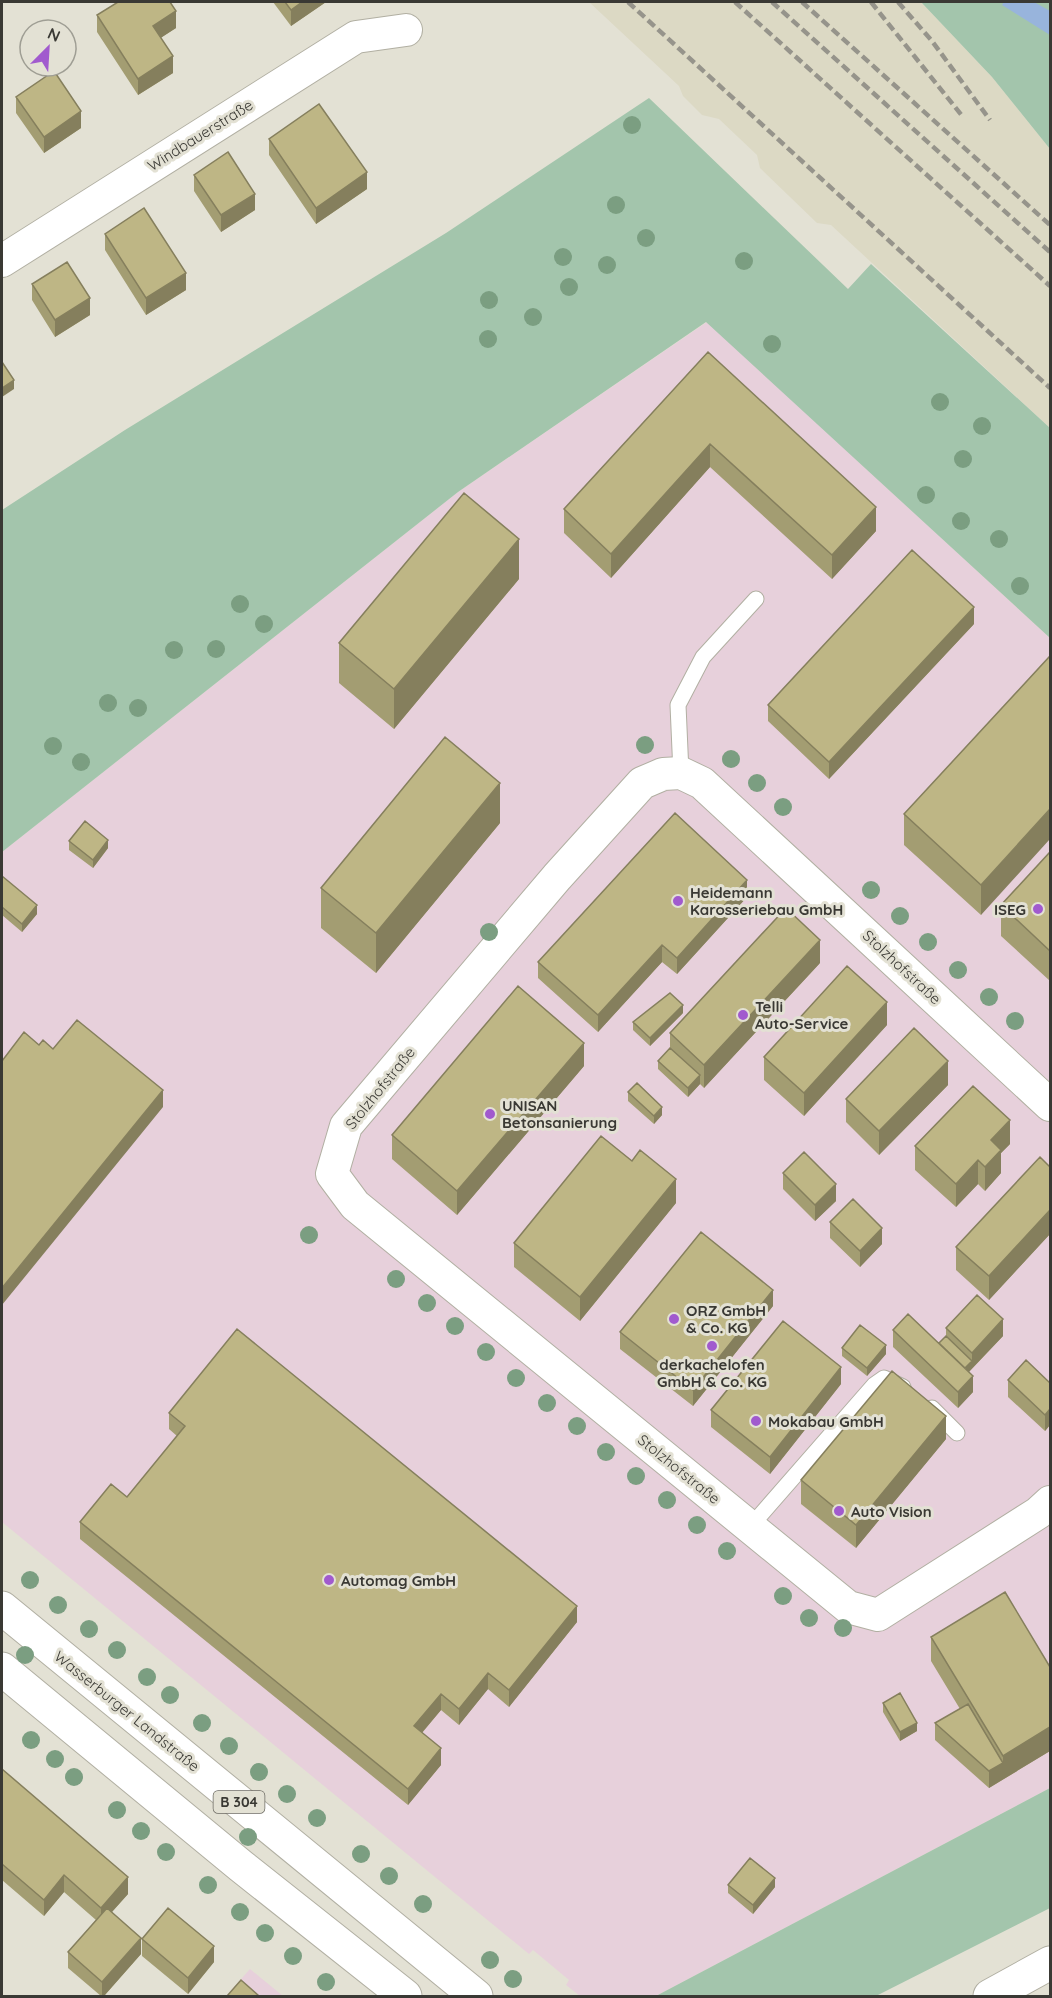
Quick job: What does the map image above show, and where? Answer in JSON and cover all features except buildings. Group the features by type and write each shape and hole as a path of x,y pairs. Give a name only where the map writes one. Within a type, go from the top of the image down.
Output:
{"main road":[{"name":"Wasserburger Landstraße","path":"2,1608 476,1996"},
{"path":"2,1669 241,1866 405,1996"},
{"path":"990,1996 1050,1962"}],"street":[{"name":"Windbauerstraße","path":"2,261 356,37 406,30"},
{"name":"Stolzhofstraße","path":"1050,1106 710,791 681,773 663,774 642,783 557,877 346,1126 332,1174 355,1205 848,1607 878,1615 1038,1513 1050,1502"}],"lane":[{"path":"681,773 678,705 703,657 756,599"},
{"path":"750,1527 854,1405 884,1378 893,1381 927,1403 957,1433"}],"shaded area":[{"path":"589,2 921,2 992,77 1050,149 1050,428 831,225 817,223 760,168 757,155 719,119 702,115 683,96 679,86"},
{"path":"707,322 1050,638 1050,1788 656,1996 580,1996 566,1985 569,1980 533,1950 529,1954 2,1522 2,852 458,492"},
{"path":"250,1969 283,1996 226,1996"}],"green space":[{"path":"921,2 1050,2 1050,149 992,77"},
{"path":"649,98 848,289 871,264 1050,428 1050,638 706,322 458,492 2,852 2,510 125,430 446,233"},
{"path":"1050,1788 1050,1908 876,1996 656,1996"}],"water":[{"path":"1004,2 1034,2 1050,11 1050,35 1002,5"}],"railway":[{"path":"628,2 1050,388"},
{"path":"735,2 1050,286"},
{"path":"772,2 1050,252"},
{"path":"802,2 1050,225"},
{"path":"871,2 963,117"},
{"path":"898,2 932,41 990,120"}],"place":[{"name":"Heidemann Karosseriebau GmbH","path":"678,901"},
{"name":"ISEG","path":"1038,909"},
{"name":"Telli Auto-Service","path":"743,1015"},
{"name":"UNISAN Betonsanierung","path":"490,1114"},
{"name":"ORZ GmbH & Co. KG","path":"674,1319"},
{"name":"derkachelofen GmbH & Co. KG","path":"712,1346"},
{"name":"Mokabau GmbH","path":"756,1421"},
{"name":"Auto Vision","path":"839,1511"},
{"name":"Automag GmbH","path":"329,1580"}]}
